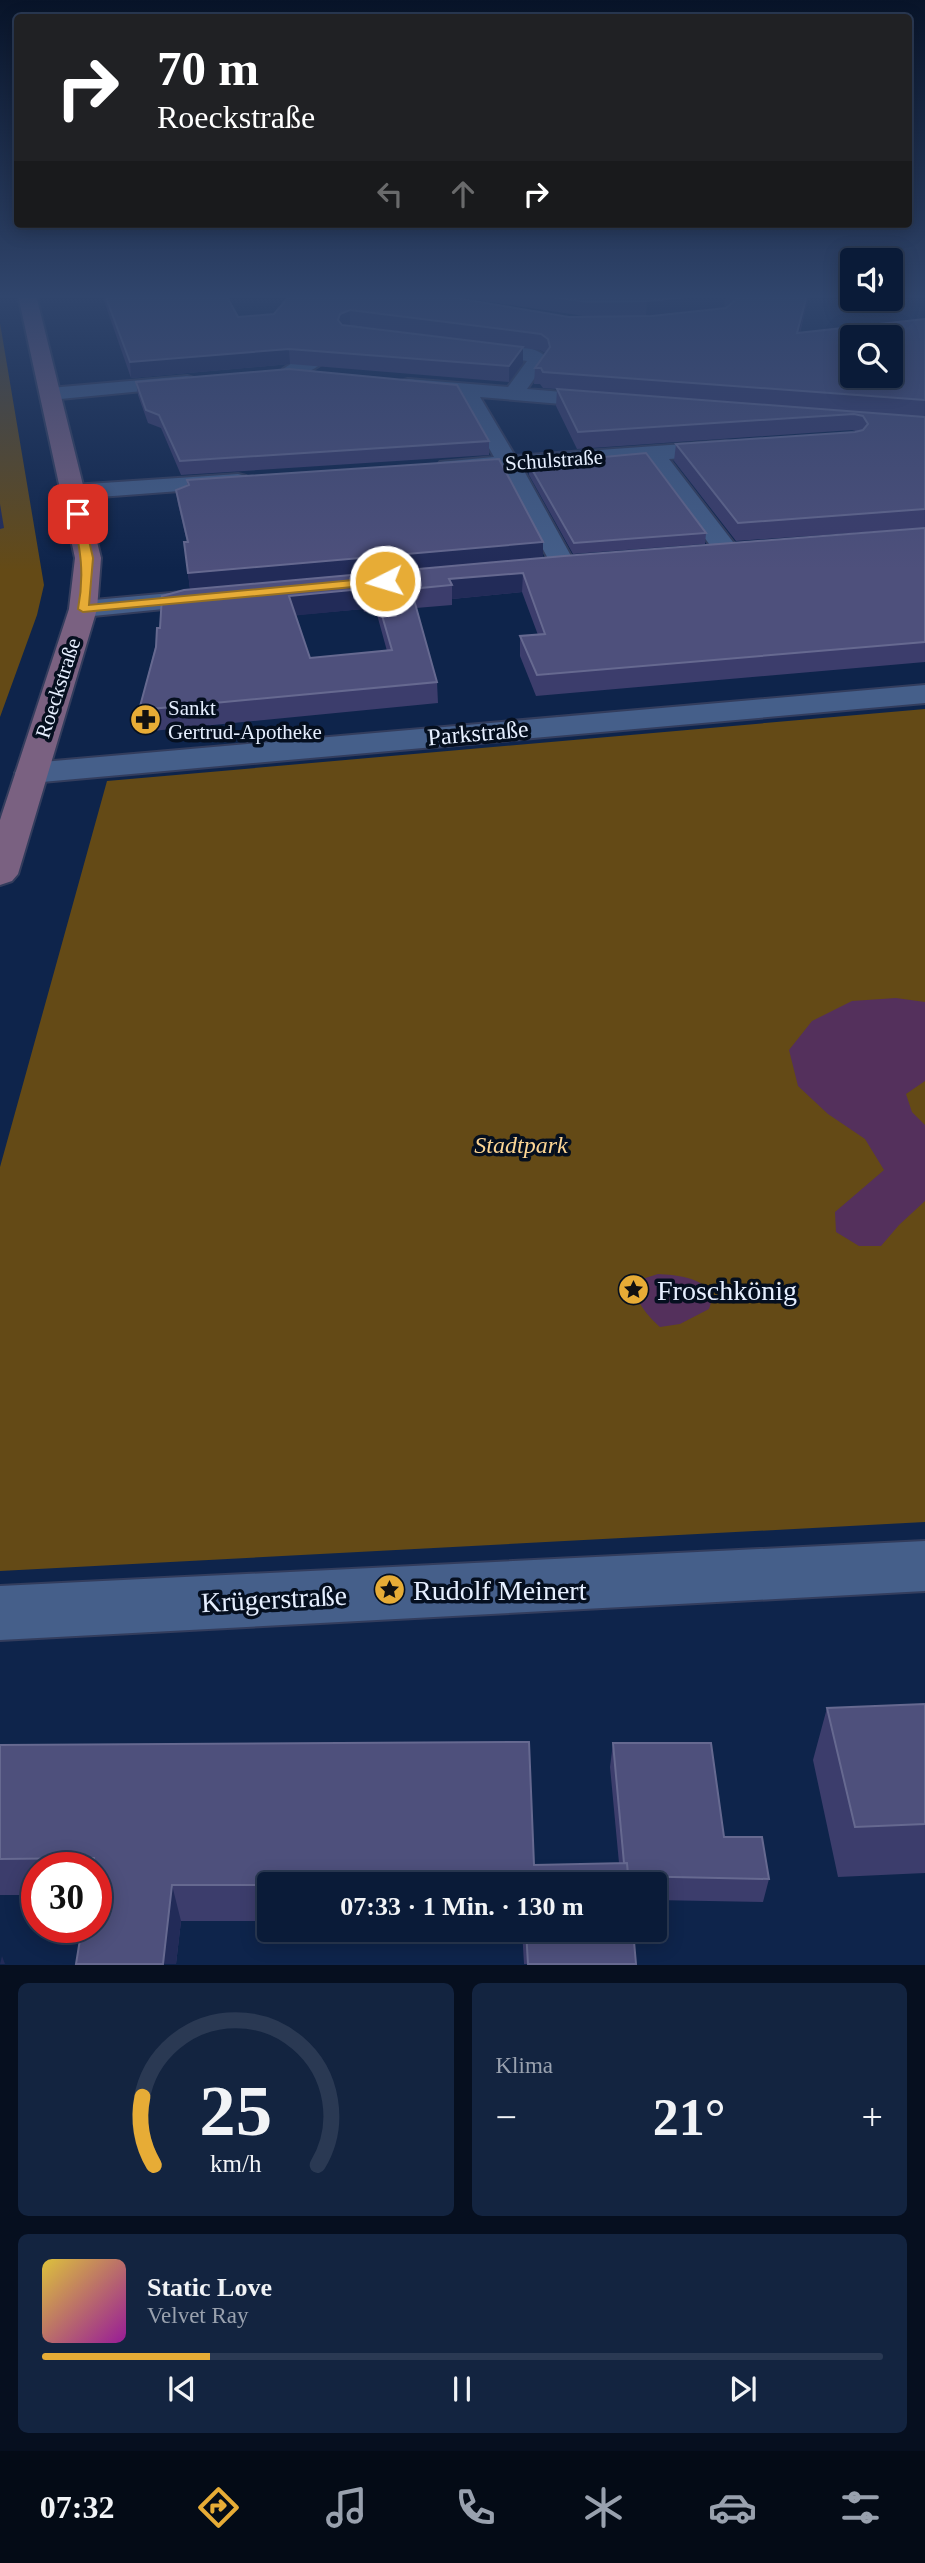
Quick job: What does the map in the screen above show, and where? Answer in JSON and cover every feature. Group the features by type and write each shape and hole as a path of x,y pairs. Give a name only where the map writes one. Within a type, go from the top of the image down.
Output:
{"main road":[{"name":"Roeckstraße","path":"0,874 83,609 87,588 88,558 48,387"}],"street":[{"path":"50,394 133,387"},
{"path":"433,387 634,404"},
{"path":"513,394 518,387"},
{"path":"466,390 537,512 550,566 590,563"},
{"name":"Schulstraße","path":"424,468 745,447"},
{"path":"653,453 727,551"},
{"path":"73,492 259,480"},
{"path":"700,554 754,549"},
{"path":"83,609 236,595"},
{"name":"Parkstraße","path":"31,773 925,694"},
{"name":"Krügerstraße","path":"0,1613 925,1566"}],"green space":[{"path":"0,387 11,387 44,585 37,615 0,717"},
{"name":"Stadtpark","path":"925,709 925,1522 0,1571 0,1167 107,781"}],"shaded area":[{"path":"896,998 925,1002 925,1081 906,1094 912,1112 925,1125 925,1201 881,1246 859,1246 836,1232 835,1212 884,1170 865,1139 828,1114 798,1086 789,1050 812,1021 852,1001"},
{"path":"658,1274 686,1278 703,1285 709,1291 711,1299 709,1309 680,1324 660,1327 642,1307 636,1288 636,1281"}],"building":[{"path":"138,387 458,387 489,441 180,461 159,415 146,410"},
{"path":"744,387 903,388 925,387 925,400"},
{"path":"557,389 925,417 925,509 738,523 676,444 855,432 863,430 868,424 863,416 854,414 578,432"},
{"path":"646,453 706,533 574,543 529,464"},
{"path":"499,459 543,542 188,573 184,542 188,542 176,490 189,485 187,480"},
{"path":"925,528 925,642 537,675 520,636 545,634 523,573 449,579 452,585 411,589 437,682 139,710 156,647 157,628 160,628 162,596 184,590 564,556","holes":["362,589 363,592 375,591 392,650 310,658 289,596"]},
{"path":"925,1704 925,1824 855,1827 827,1708"},
{"path":"529,1742 534,1865 627,1863 628,1872 257,1872 257,1885 172,1885 163,1964 76,1964 79,1943 112,1943 112,1852 21,1852 21,1859 0,1859 0,1745"},
{"path":"613,1743 711,1743 724,1837 762,1837 769,1879 667,1877 667,1872 628,1872 627,1863 624,1863"},
{"path":"527,1942 634,1942 636,1964 528,1964"}],"place":[{"name":"Sankt Gertrud-Apotheke","path":"145,720"},
{"name":"Froschkönig","path":"634,1290"},
{"name":"Rudolf Meinert","path":"390,1590"}],"route":[{"path":"78,514 88,558 83,609 385,581"}]}
